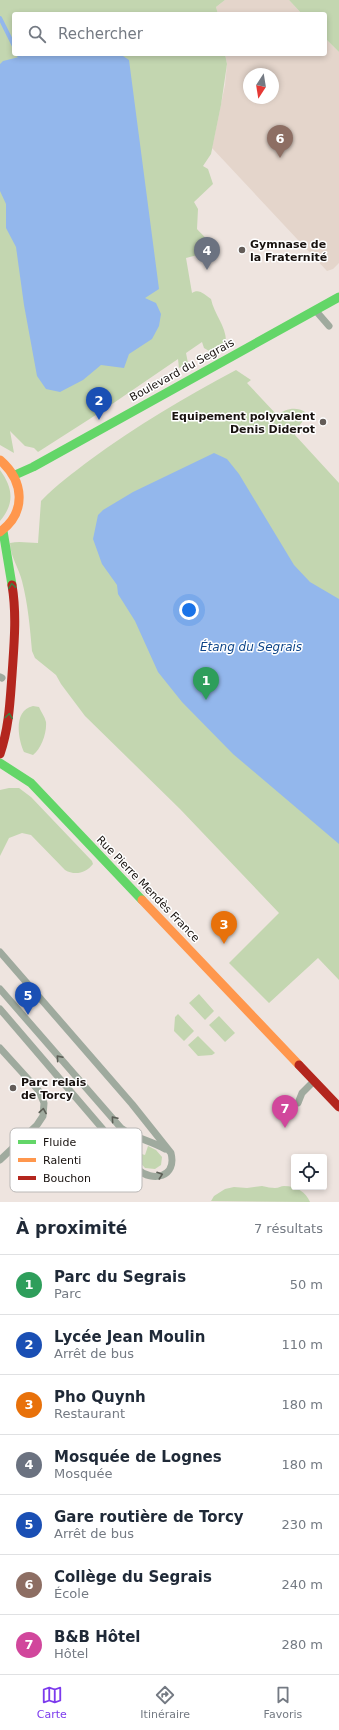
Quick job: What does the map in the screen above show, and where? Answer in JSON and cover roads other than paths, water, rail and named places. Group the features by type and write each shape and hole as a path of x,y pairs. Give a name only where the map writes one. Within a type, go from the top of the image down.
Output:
{"street":[{"name":"Boulevard du Segrais","path":"15,475 33,467 339,297"},
{"path":"0,460 6,464 15,475 20,490 19,505 13,519 1,531 14,598 15,634 9,718 4,743 0,754"},
{"path":"1,690 2,666"},
{"name":"Rue Pierre Mendès France","path":"0,764 31,783 339,1107"}],"lane":[{"path":"315,310 329,326"},
{"path":"0,952 132,1104 171,1152 173,1160 167,1173 154,1177 142,1173"},
{"path":"0,989 121,1128"},
{"path":"0,1009 103,1128"},
{"path":"0,1048 39,1091 44,1103 43,1116 34,1128"},
{"path":"298,1104 302,1093 314,1081"},
{"path":"142,1138 171,1152"},
{"path":"0,1160 10,1151"}],"water":[{"path":"23,56 123,56 129,60 159,289 145,298 156,303 161,314 159,326 152,339 129,354 124,368 101,365 83,380 60,392 46,389 37,376 24,305 16,247 6,228 6,204 0,191 0,64 3,61"},
{"name":"Étang du Segrais","path":"214,453 227,459 239,474 294,565 310,582 339,599 339,844 233,754 182,702 158,672 135,621 118,594 117,585 102,564 93,539 98,515 103,510 133,492"}],"waterway":[{"path":"0,18 12,42"}],"place":[{"name":"Collège du Segrais","path":"280,158"},
{"name":"Gymnase de la Fraternité","path":"242,250"},
{"name":"Mosquée de Lognes","path":"207,270"},
{"name":"Lycée Jean Moulin","path":"99,420"},
{"name":"Equipement polyvalent Denis Diderot","path":"323,422"},
{"name":"Parc du Segrais","path":"206,700"},
{"name":"Pho Quynh","path":"224,944"},
{"name":"Gare routière de Torcy","path":"28,1015"},
{"name":"Parc relais de Torcy","path":"13,1088"},
{"name":"B&B Hôtel","path":"285,1128"}]}
